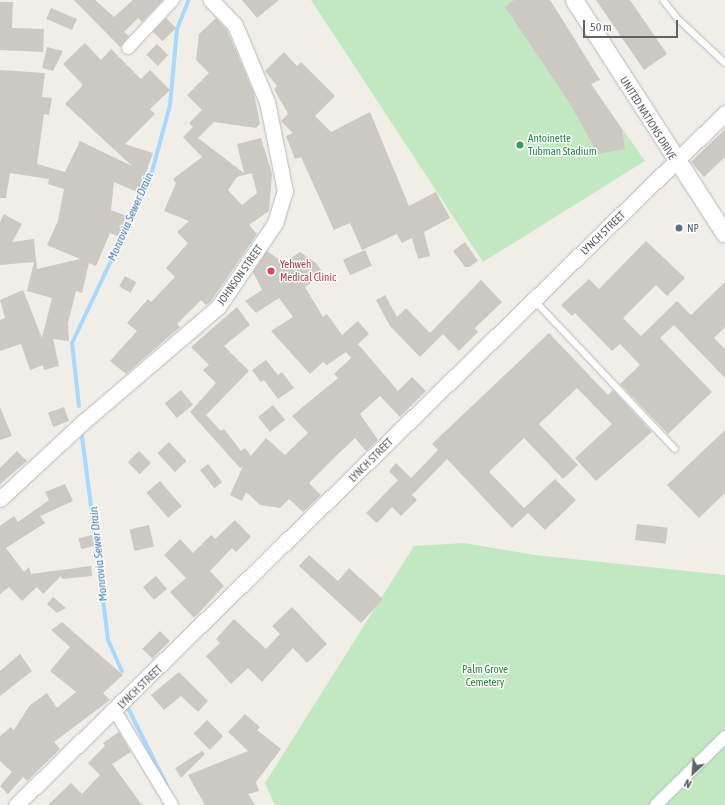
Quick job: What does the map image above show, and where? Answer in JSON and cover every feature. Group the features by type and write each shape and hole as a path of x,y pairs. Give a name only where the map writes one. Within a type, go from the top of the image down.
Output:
{"main road":[{"name":"UNITED NATIONS DRIVE","path":"574,0 676,162 725,234"}],"street":[{"path":"128,48 173,0"},
{"name":"JOHNSON STREET","path":"0,498 82,422 218,307 275,223 285,191 267,102 235,25 210,0"},
{"name":"LYNCH STREET","path":"16,805 115,711 725,113"},
{"path":"115,711 172,805"},
{"path":"656,805 725,738"}],"lane":[{"path":"663,0 678,19 725,63"},
{"path":"534,300 675,449"}],"green space":[{"name":"Antoinette Tubman Stadium","path":"311,0 550,0 600,80 591,84 645,161 483,262"},
{"name":"Palm Grove Cemetery","path":"464,543 535,555 725,575 725,805 275,805 265,783 414,546"}],"building":[{"path":"74,0 95,0 114,17 133,0 163,0 142,22 138,18 124,32 129,36 120,47"},
{"path":"242,0 279,0 257,18"},
{"path":"514,0 550,0 600,80 591,84 622,130 625,149 598,154 569,102 505,7"},
{"path":"596,0 630,0 667,54 644,70"},
{"path":"0,2 13,2 12,28 44,29 43,52 0,50"},
{"path":"51,8 77,19 72,30 46,19"},
{"path":"166,18 176,28 162,41 153,31"},
{"path":"216,18 227,30 254,93 260,124 256,128 214,122 198,138 244,173 237,144 261,138 272,174 269,211 249,225 257,234 211,301 206,305 201,300 177,324 180,327 126,374 110,361 137,331 127,323 148,299 151,302 175,277 166,268 188,243 177,232 189,221 164,211 176,183 173,179 202,157 183,137 193,127 189,123 202,110 187,95 209,73 196,60 199,34","holes":["252,173 257,193 242,205 228,190 237,177"]},
{"path":"85,43 101,60 111,49 141,79 150,70 170,90 150,109 155,114 125,144 153,153 139,193 114,182 111,210 129,217 120,237 110,233 96,266 89,263 82,293 76,291 68,323 69,341 53,339 59,366 44,370 43,365 30,370 21,344 0,351 0,320 5,318 0,300 23,290 42,338 52,298 27,291 34,262 0,265 0,222 4,214 22,224 12,242 34,239 37,269 80,259 47,245 58,221 64,189 48,184 49,179 10,173 6,198 0,198 0,70 45,73 42,97 52,98 49,115 44,114 37,164 65,172 80,141 132,166 65,104 83,85 63,64"},
{"path":"157,44 168,55 158,66 146,55"},
{"path":"47,47 63,51 53,71 42,68"},
{"path":"284,52 297,66 301,62 335,96 315,116 331,132 370,112 409,206 436,192 450,218 424,232 430,256 418,259 412,238 402,243 397,234 362,250 350,223 334,230 301,157 295,159 286,136 293,133 281,121 288,114 274,89 277,86 265,71"},
{"path":"725,129 725,157 704,177 691,162"},
{"path":"646,241 685,278 667,296 656,285 623,318 641,336 677,301 691,315 725,282 725,327 714,338 725,349 725,378 674,325 660,338 712,392 668,434 620,384 640,365 620,344 612,351 575,313 572,316 561,305 589,279 599,289"},
{"path":"465,242 478,261 469,267 465,267 453,251"},
{"path":"365,250 372,266 350,275 343,260"},
{"path":"267,251 284,263 300,252 316,263 324,274 305,287 323,317 327,314 342,335 358,321 369,334 358,344 398,391 412,377 426,391 400,417 380,396 360,414 378,440 366,451 355,438 335,457 309,483 321,495 303,512 289,499 280,508 260,505 246,492 242,501 230,495 243,466 240,468 190,412 216,383 203,370 209,365 191,347 237,307 250,325 224,346 249,371 206,415 221,431 224,429 241,451 245,448 251,456 266,438 285,455 308,433 292,416 338,378 334,374 351,358 346,352 327,365 323,362 310,374 271,331 293,317 279,298 256,313 245,301 262,290 253,272"},
{"path":"125,276 136,282 131,293 119,286"},
{"path":"481,280 502,302 475,328 478,332 459,351 443,334 420,357 390,326 376,300 385,295 397,317 406,308 430,333"},
{"path":"549,333 608,395 613,390 652,432 596,481 575,458 612,424 577,388 539,424 578,465 563,479 524,438 489,472 524,508 555,479 576,500 545,530 528,513 512,528 447,459 412,495 417,500 401,516 392,507 377,523 366,513 398,480 389,471 396,463 411,478 438,450 432,444"},
{"path":"266,360 278,375 282,372 294,388 278,399 264,380 261,382 252,370"},
{"path":"181,390 193,405 177,418 165,403"},
{"path":"273,405 285,420 270,432 258,417"},
{"path":"0,407 12,436 0,440"},
{"path":"64,407 69,421 53,427 48,413"},
{"path":"725,430 725,493 699,518 667,485"},
{"path":"169,442 187,461 175,472 157,453"},
{"path":"17,451 27,461 0,484 0,468"},
{"path":"139,451 151,463 140,474 128,462"},
{"path":"208,464 222,482 214,488 200,470"},
{"path":"160,481 182,506 168,518 146,493"},
{"path":"65,484 73,501 40,516 45,523 6,548 24,572 29,567 31,574 91,566 92,576 62,579 61,576 43,594 37,587 22,601 9,587 0,594 0,526 14,516 18,522 49,500 45,492"},
{"path":"235,520 251,537 236,552 232,548 210,571 224,586 194,618 170,592 186,578 164,555 180,539 193,553 211,535 215,539"},
{"path":"637,524 668,528 666,544 635,540"},
{"path":"149,525 154,546 134,551 130,529"},
{"path":"92,535 95,546 81,549 78,539"},
{"path":"309,555 338,581 349,568 383,599 361,623 299,566"},
{"path":"156,576 167,589 154,600 143,587"},
{"path":"53,597 66,608 57,613 47,604"},
{"path":"292,607 327,644 307,663 293,648 262,682 248,668 231,684 206,656 220,643 216,639 234,619 266,649 280,634 272,626"},
{"path":"62,622 123,675 103,693 110,700 54,742 60,749 27,781 23,777 8,794 0,786 12,772 0,761 0,736 11,727 14,730 30,705 47,693 57,708 76,692 50,671 70,647 51,630"},
{"path":"160,631 170,641 152,659 142,649"},
{"path":"20,654 32,671 0,696 0,671"},
{"path":"179,672 208,701 198,712 181,696 164,710 151,695"},
{"path":"245,714 260,727 257,730 281,749 256,782 259,791 248,794 255,805 205,805 188,775 248,751 228,732"},
{"path":"207,720 223,736 210,750 194,733"},
{"path":"119,732 131,752 112,764 142,805 48,805 71,783 82,794 100,775 88,763 105,746 103,743"},
{"path":"202,751 205,754 181,778 175,768"}],"waterway":[{"name":"Monrovia Sewer Drain","path":"79,406 72,343 150,179 170,105 177,29 189,0"},
{"name":"Monrovia Sewer Drain","path":"82,436 108,640 122,671"},
{"name":"Monrovia Sewer Drain","path":"128,708 166,784"}],"place":[{"name":"Antoinette Tubman Stadium","path":"520,145"},
{"name":"NP","path":"679,228"},
{"name":"Yehweh Medical Clinic","path":"271,271"}]}
